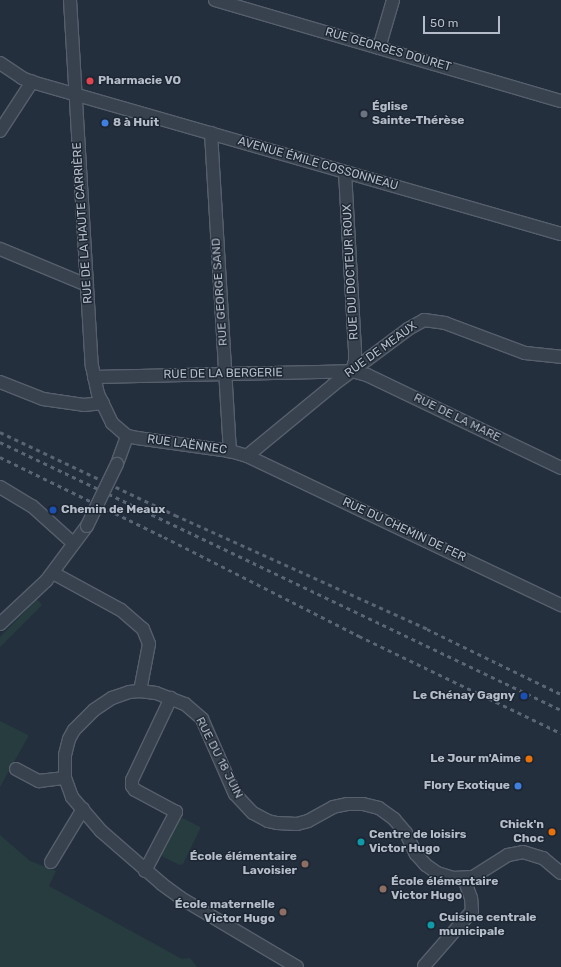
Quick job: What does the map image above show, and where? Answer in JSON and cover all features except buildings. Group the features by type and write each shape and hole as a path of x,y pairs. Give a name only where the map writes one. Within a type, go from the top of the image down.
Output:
{"street":[{"name":"RUE DE LA HAUTE CARRIÈRE","path":"70,0 94,377 98,394 112,423 127,436"},
{"name":"RUE GEORGES DOURET","path":"215,0 561,100"},
{"path":"379,48 393,0"},
{"name":"AVENUE ÉMILE COSSONNEAU","path":"0,63 22,78 32,82 561,234"},
{"path":"0,131 32,82"},
{"name":"RUE GEORGE SAND","path":"211,133 230,451"},
{"name":"RUE DU DOCTEUR ROUX","path":"345,172 355,350 355,361 352,371"},
{"path":"0,249 87,285"},
{"name":"RUE DE MEAUX","path":"247,456 352,371 408,328 424,320 446,323 525,353 561,357"},
{"name":"RUE DE LA BERGERIE","path":"94,377 352,371"},
{"name":"RUE DE LA MARE","path":"352,371 367,375 561,468"},
{"path":"0,382 43,399 84,405 103,403"},
{"path":"0,624 53,573 73,543 87,526 117,464 127,436"},
{"name":"RUE LAËNNEC","path":"127,436 230,451 247,456"},
{"name":"RUE DU CHEMIN DE FER","path":"247,456 561,605"},
{"path":"0,487 32,506 73,543"},
{"path":"53,573 110,603 143,629 149,644 140,691"},
{"name":"RUE DU 18 JUIN","path":"297,967 181,898 146,871 101,831 72,797 65,778 65,755 69,738 82,720 112,698 128,692 140,691 171,698 190,707 202,719 235,794 253,813 276,823 297,824 308,821 333,807 347,804 363,804 379,808 394,819 406,833 416,854 426,865 437,873 464,879"},
{"path":"146,871 176,812 135,790 132,786 132,780 171,698"},
{"path":"16,769 40,781 65,778"},
{"path":"51,862 83,809"},
{"path":"424,966 472,911 471,898 464,879 472,877 508,855 523,852 556,862 561,873"}],"green space":[{"path":"37,599 42,605 0,647 0,637"},
{"path":"0,721 28,735 28,737 0,787"},
{"path":"183,818 200,827 200,829 183,864 180,865 163,857 162,854 180,819"},
{"path":"0,835 30,861 56,871 49,886 182,959 190,958 197,967 0,967"}],"railway":[{"path":"0,432 175,515 427,629 561,694"},
{"path":"0,442 561,710"},
{"path":"0,457 164,537 359,636 561,733"}],"place":[{"name":"Pharmacie VO","path":"90,81"},
{"name":"Église Sainte-Thérèse","path":"364,114"},
{"name":"8 à Huit","path":"105,123"},
{"name":"Chemin de Meaux","path":"53,510"},
{"name":"Le Chénay Gagny","path":"524,696"},
{"name":"Le Jour m'Aime","path":"529,759"},
{"name":"Flory Exotique","path":"518,786"},
{"name":"Chick'n Choc","path":"552,832"},
{"name":"Centre de loisirs Victor Hugo","path":"361,842"},
{"name":"École élémentaire Lavoisier","path":"305,864"},
{"name":"École élémentaire Victor Hugo","path":"383,889"},
{"name":"École maternelle Victor Hugo","path":"283,912"},
{"name":"Cuisine centrale municipale","path":"431,925"}]}
